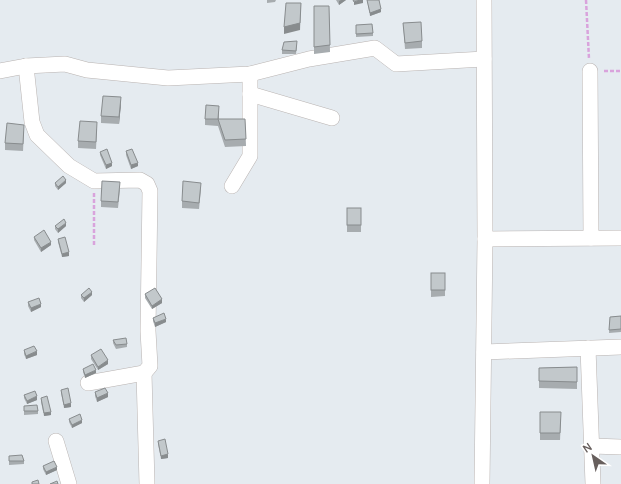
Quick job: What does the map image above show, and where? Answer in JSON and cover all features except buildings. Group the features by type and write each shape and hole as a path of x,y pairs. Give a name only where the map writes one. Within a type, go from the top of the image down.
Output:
{"street":[{"path":"482,484 484,352 484,0"},
{"path":"0,71 26,66 65,64 88,70 168,78 250,74 309,59 375,48 396,64 484,59"},
{"path":"26,66 32,122 37,135 69,166 94,181 140,180 147,184 150,191 148,331 150,366 144,373 88,383"},
{"path":"590,71 590,238"},
{"path":"232,186 250,156 250,74"},
{"path":"250,94 332,118"},
{"path":"484,239 621,238"},
{"path":"484,352 621,346"},
{"path":"588,348 593,484"},
{"path":"144,373 147,484"},
{"path":"56,441 69,484"},
{"path":"592,446 621,447"}],"path":[{"path":"586,0 590,71 621,71"},
{"path":"94,181 94,246"}]}
